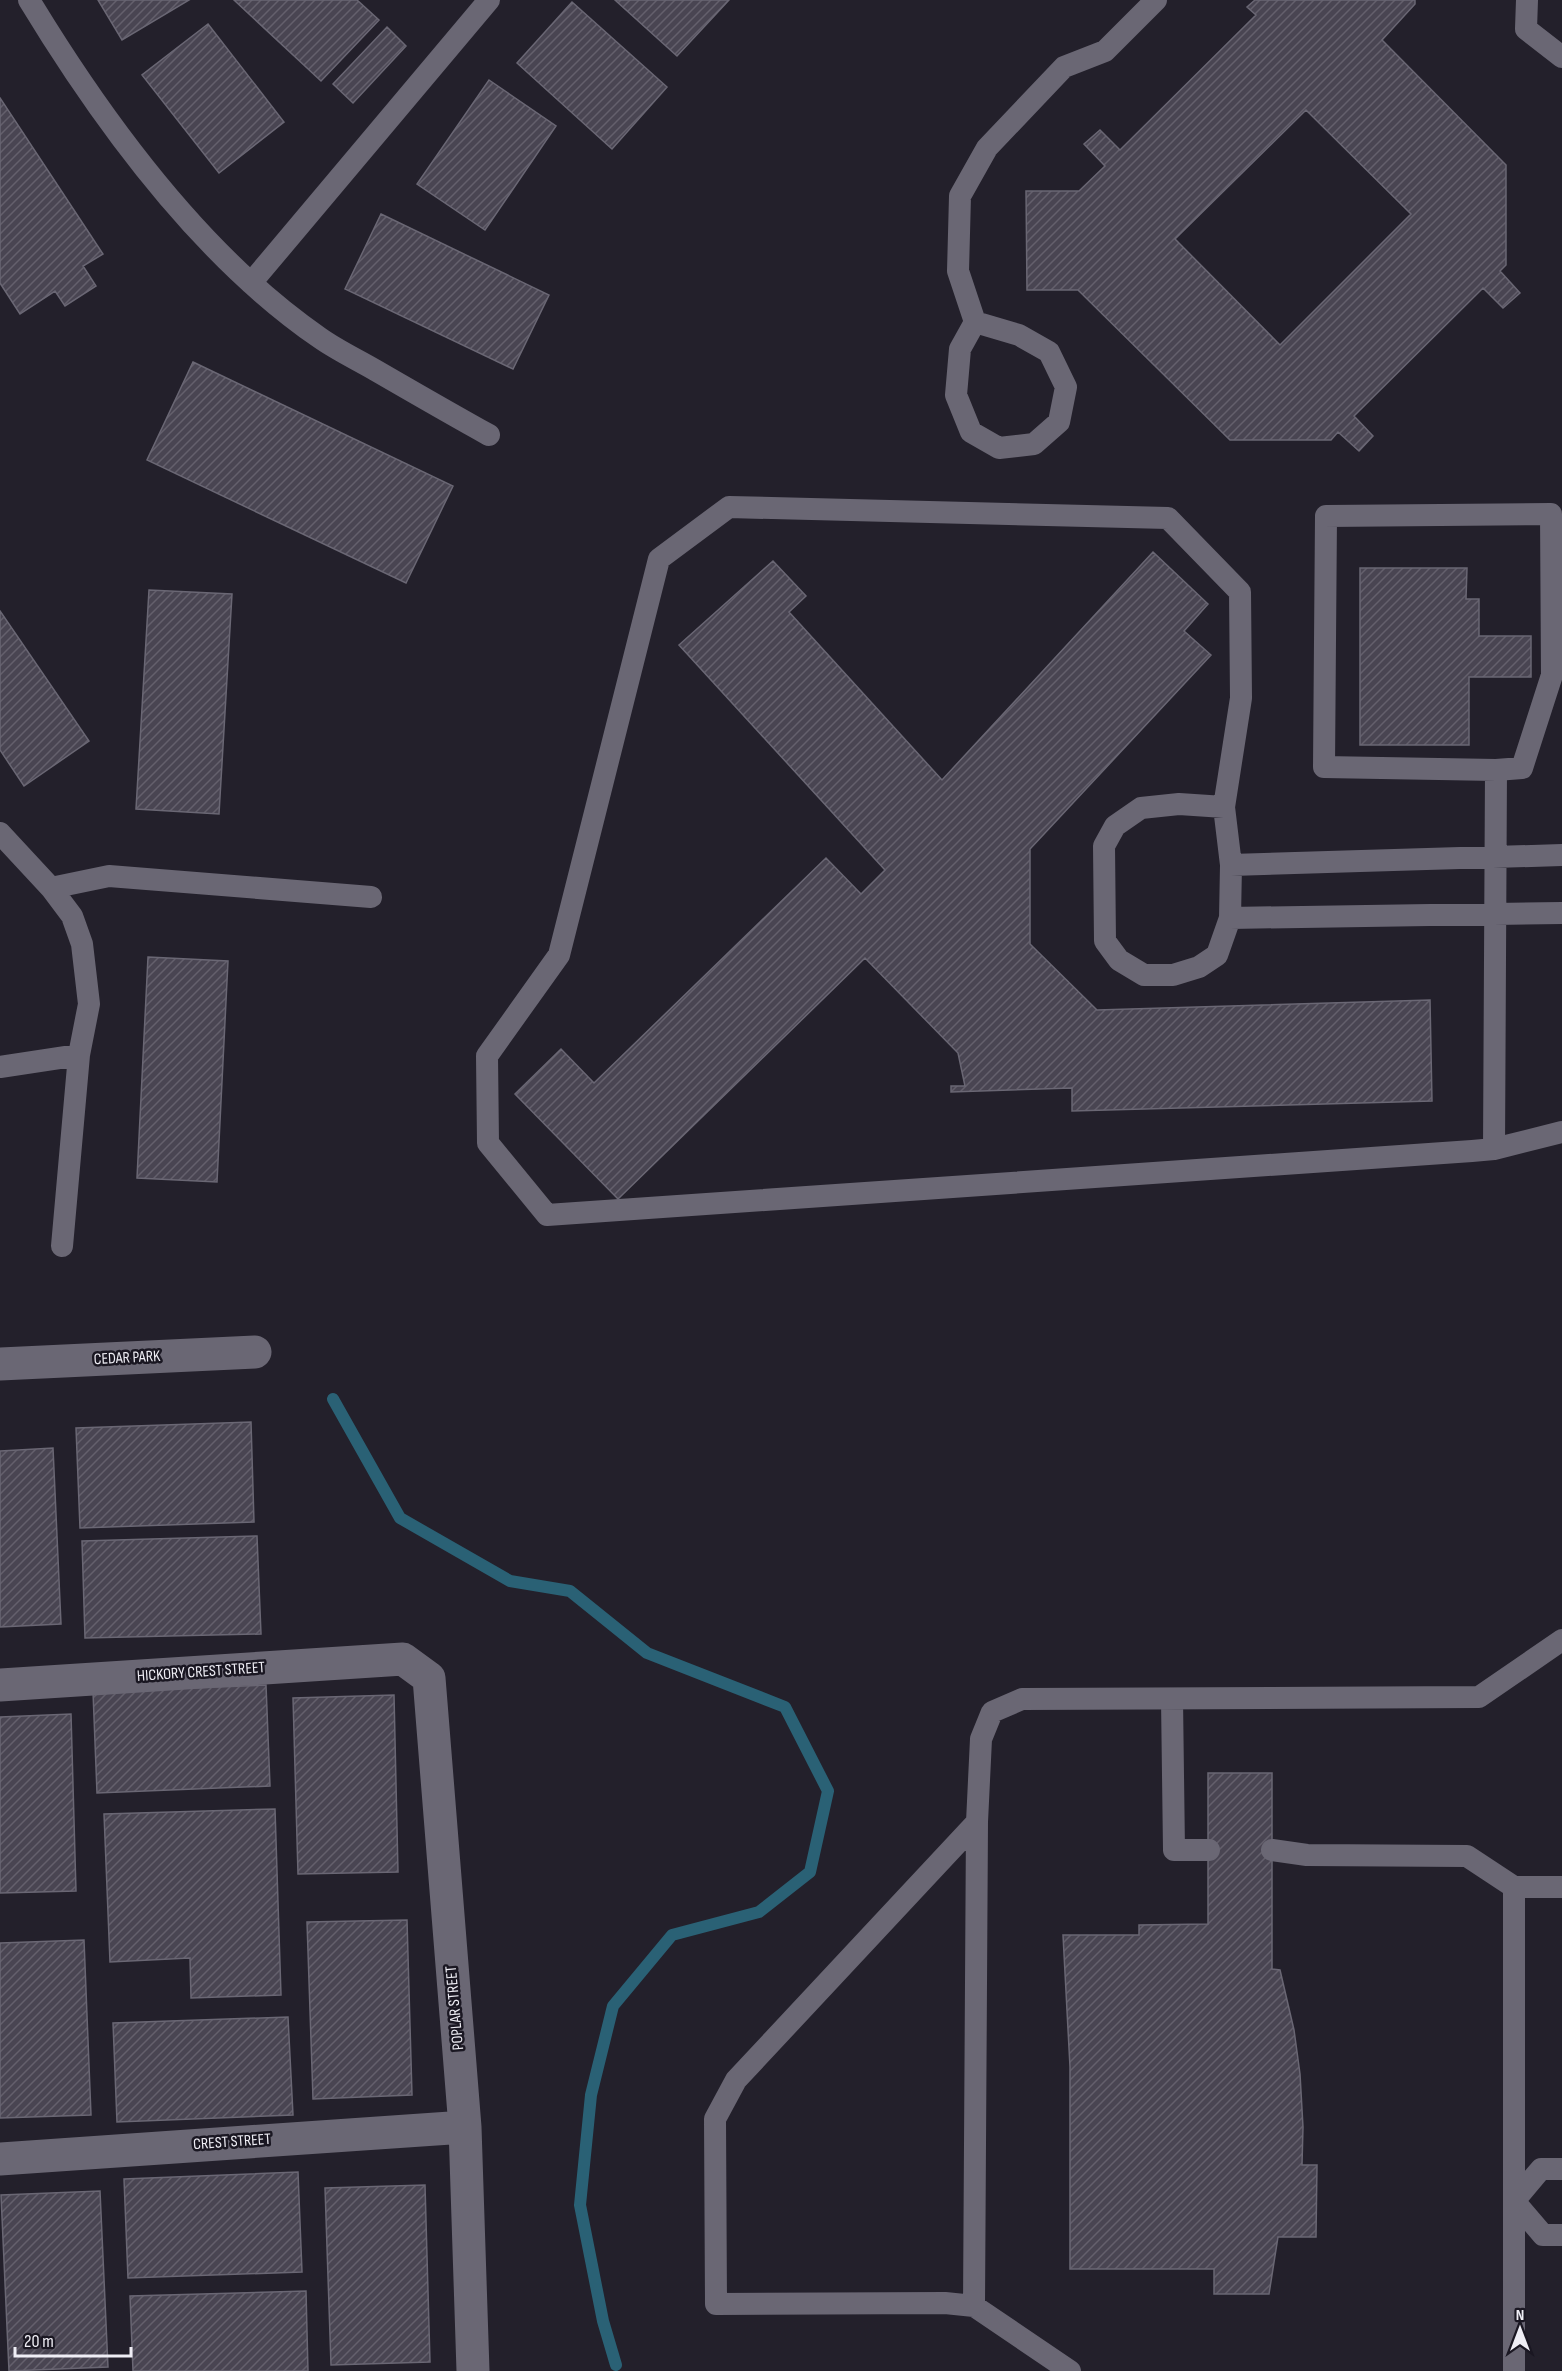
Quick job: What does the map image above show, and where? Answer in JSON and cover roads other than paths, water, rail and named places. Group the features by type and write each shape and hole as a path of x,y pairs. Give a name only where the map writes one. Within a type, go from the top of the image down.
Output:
{"street":[{"name":"CEDAR PARK","path":"0,1364 255,1352"},
{"name":"HICKORY CREST STREET","path":"0,1684 403,1659"},
{"name":"POPLAR STREET","path":"403,1659 429,1678 465,2127 473,2371"},
{"name":"CREST STREET","path":"0,2159 465,2127"}],"lane":[{"path":"29,0 58,47 122,139 200,232 251,283 320,338 489,435"},
{"path":"975,322 1019,334 1049,352 1066,387 1059,422 1034,444 999,448 971,432 956,395 960,349 975,322 958,271 960,196 987,148 1064,67 1105,51 1156,0"},
{"path":"1527,0 1526,29 1562,57"},
{"path":"251,283 477,4"},
{"path":"1224,807 1179,804 1141,807 1114,826 1104,846 1105,940 1119,960 1144,975 1173,975 1199,967 1216,955 1230,918 1231,865 1224,807 1241,698 1240,592 1168,518 729,507 659,559 559,955 487,1056 488,1143 547,1215 1494,1149 1562,1132"},
{"path":"1556,514 1552,675 1522,768 1496,770 1324,767 1326,516 1556,514"},
{"path":"1494,1149 1498,858 1496,770"},
{"path":"0,833 51,888 72,916 82,944 89,1004 80,1055 62,1246"},
{"path":"1231,865 1562,855"},
{"path":"51,888 109,876 371,897"},
{"path":"1230,918 1562,913"},
{"path":"0,1067 80,1055"},
{"path":"974,2306 977,1822 981,1739 993,1712 1022,1699 1479,1697 1562,1640"},
{"path":"1172,1700 1174,1850 1209,1850"},
{"path":"977,1822 736,2080 715,2119 716,2304 945,2303 974,2306 1070,2371"},
{"path":"1272,1850 1307,1855 1467,1856 1514,1887 1562,1887"},
{"path":"1514,1887 1514,2371"},
{"path":"1514,2201 1542,2169 1562,2169"},
{"path":"1514,2201 1543,2235 1562,2235"}],"waterway":[{"path":"333,1399 400,1518 510,1581 570,1591 647,1653 785,1707 828,1791 810,1872 759,1912 672,1935 613,2006 591,2095 580,2205 603,2321 616,2365"}]}
